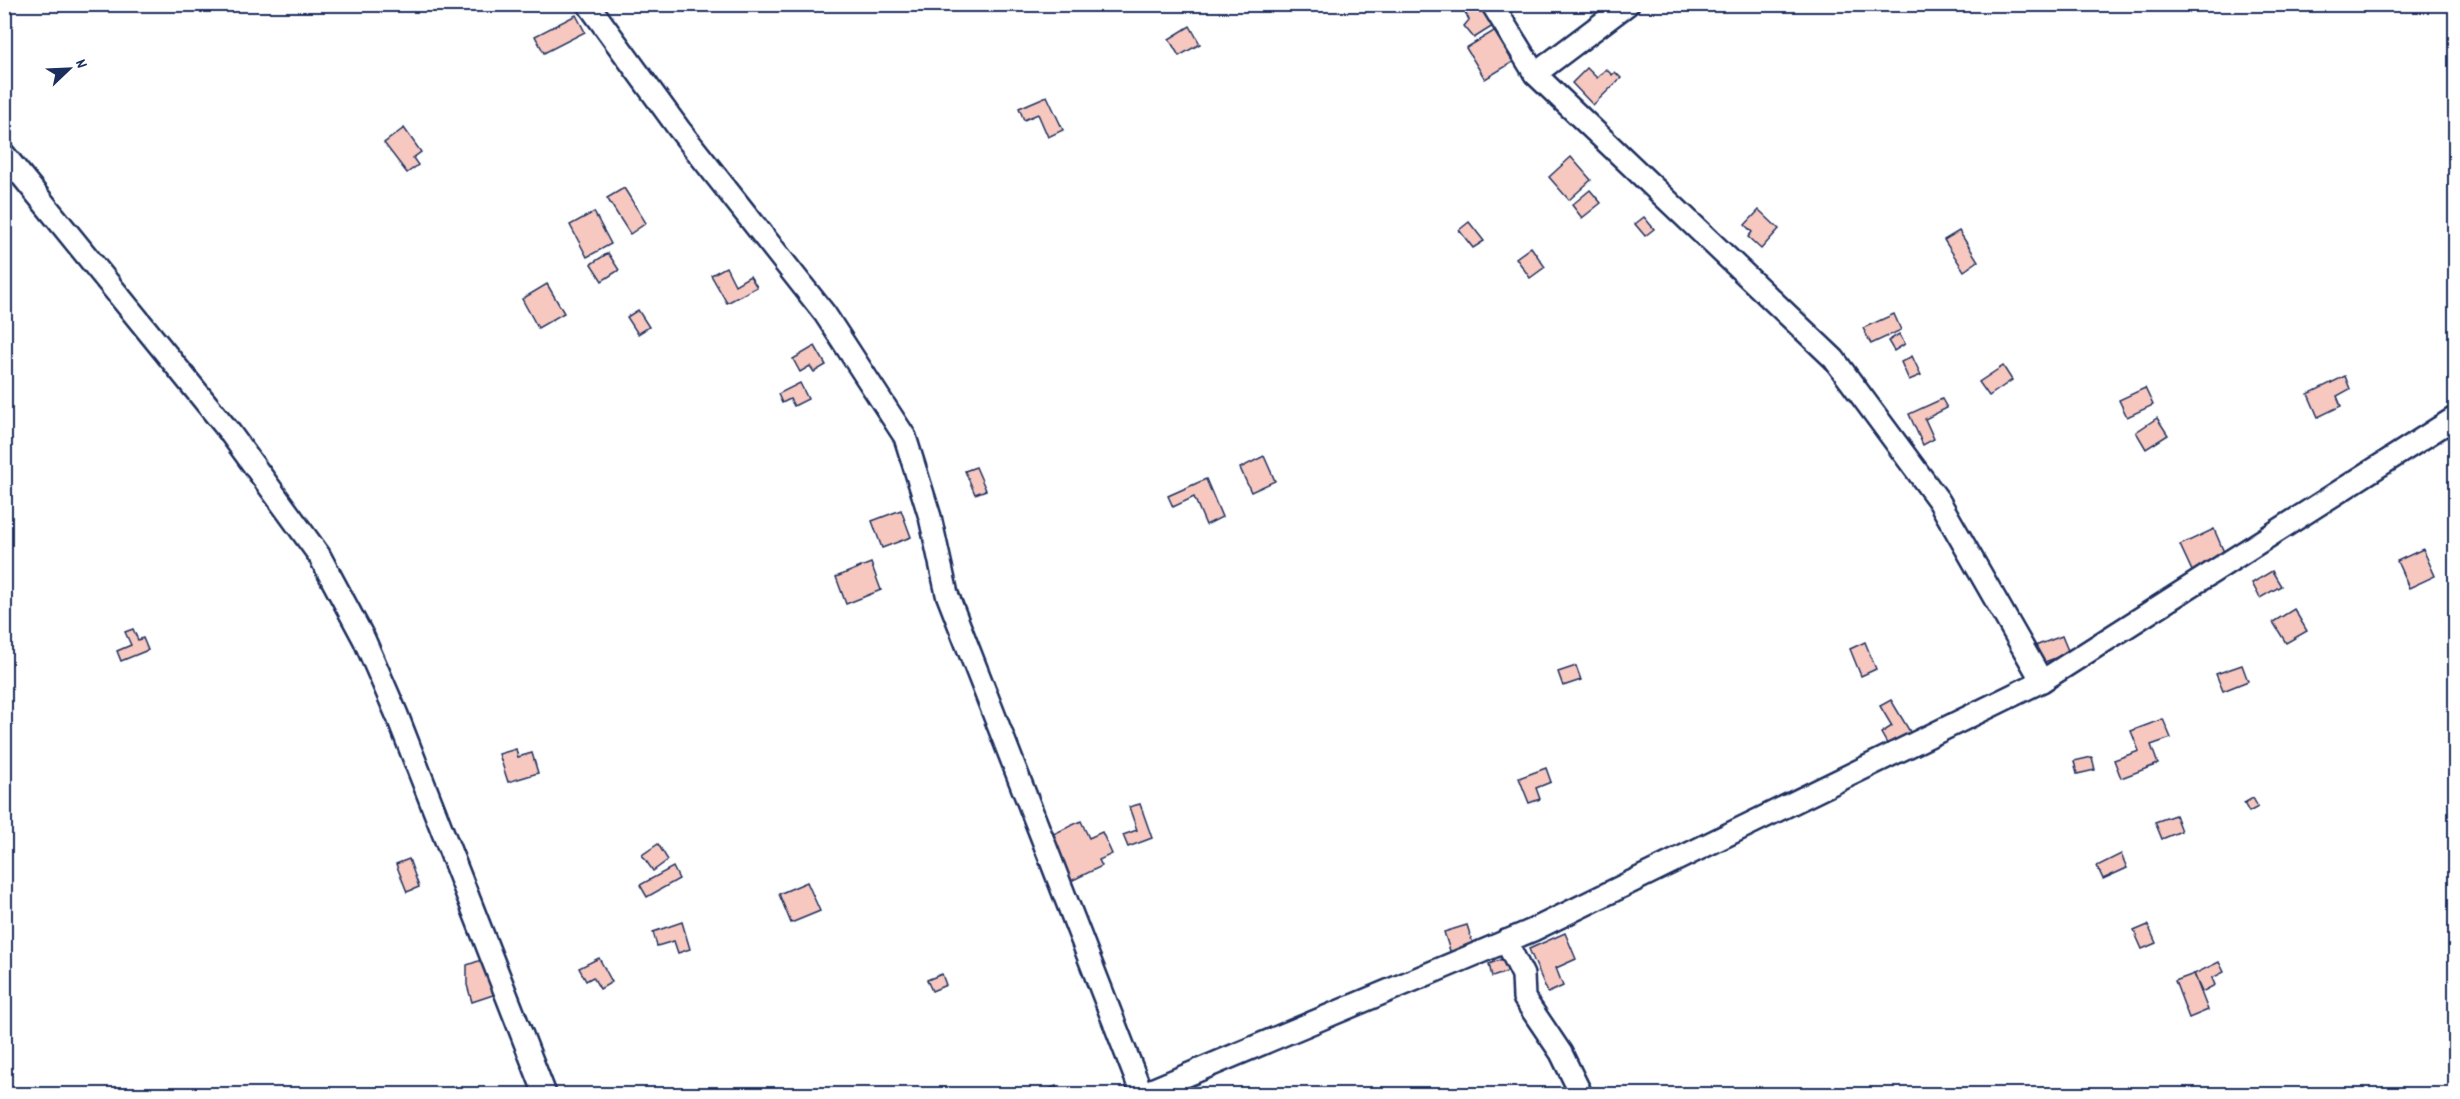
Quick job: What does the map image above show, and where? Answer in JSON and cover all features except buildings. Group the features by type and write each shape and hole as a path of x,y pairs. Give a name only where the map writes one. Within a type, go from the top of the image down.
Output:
{"street":[{"path":"588,4 679,129 825,314 905,437 930,518 947,594 1142,1094 1533,930 2042,681 2456,417"},
{"path":"1492,4 1535,75 1834,359 1939,501 2042,681"},
{"path":"1535,75 1628,4"},
{"path":"4,154 228,430 319,555 364,639 397,715 545,1095"},
{"path":"1506,941 1523,975 1524,998 1562,1053 1581,1095"}]}
